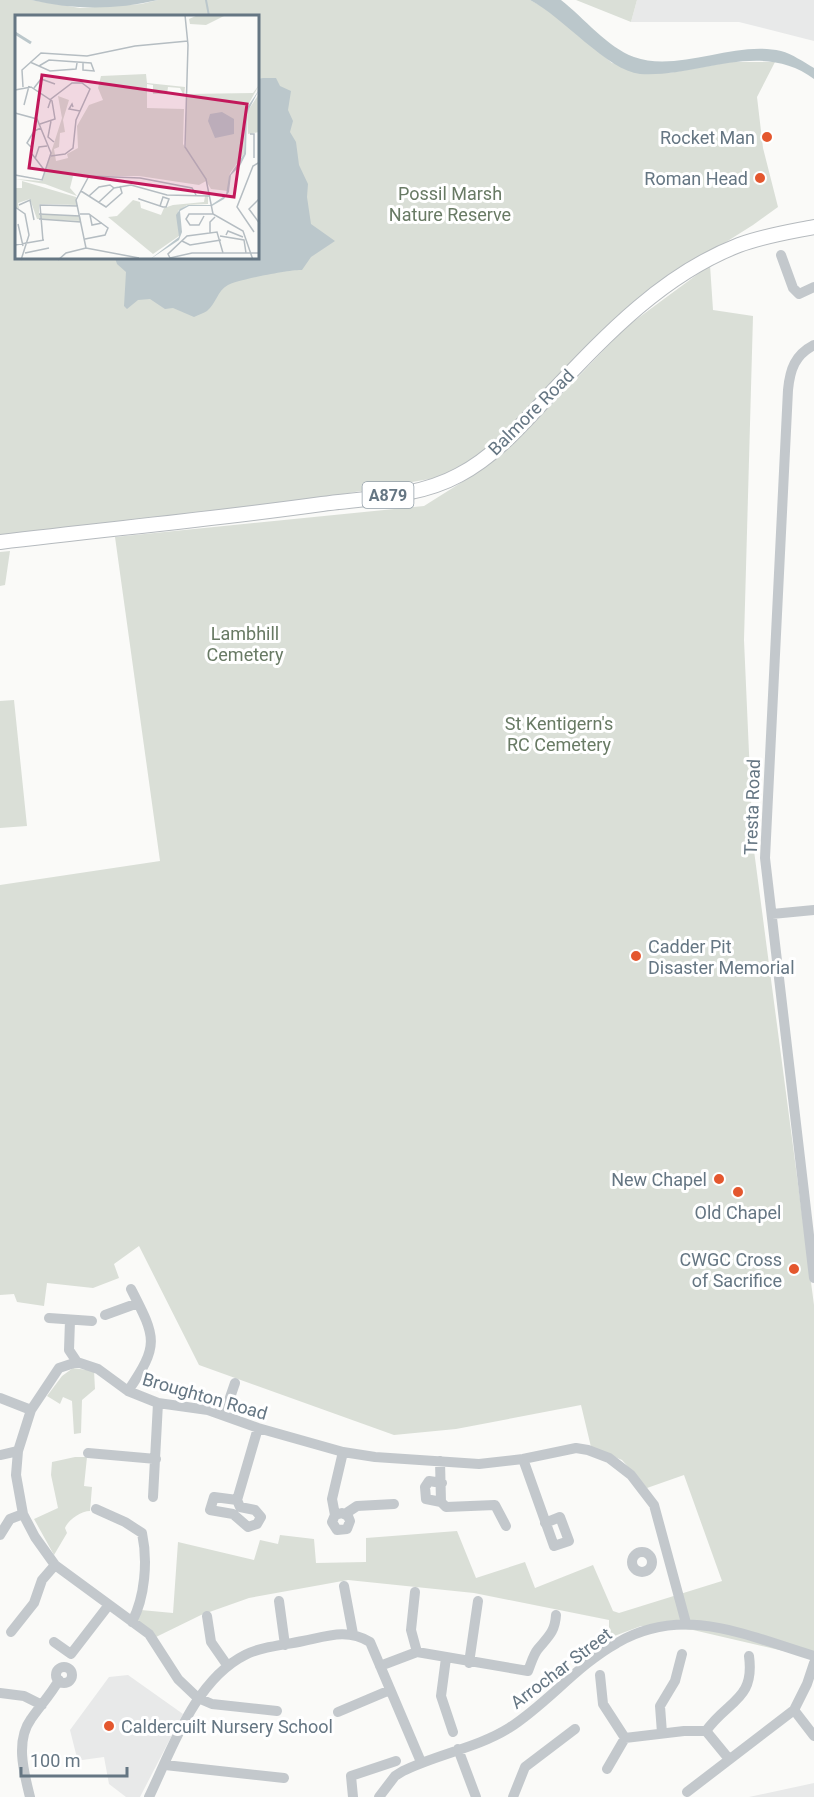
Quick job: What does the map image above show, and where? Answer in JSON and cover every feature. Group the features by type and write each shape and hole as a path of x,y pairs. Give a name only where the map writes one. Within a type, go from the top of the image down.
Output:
{"main road":[{"name":"Balmore Road","path":"0,542 293,508 396,494 443,483 478,464 503,443 598,344 664,285 695,266 739,245 814,227"}],"street":[{"path":"781,255 793,288 799,294 814,287"},
{"name":"Tresta Road","path":"814,345 803,351 794,361 788,390 766,838 772,914 814,1278"},
{"path":"772,914 814,910"},
{"path":"128,1391 153,1348 150,1328 130,1289"},
{"path":"105,1315 138,1303"},
{"path":"49,1318 92,1321"},
{"path":"70,1320 69,1350 76,1362 59,1368 32,1410 18,1451 16,1475 23,1514 34,1537 55,1565 149,1634 178,1679 198,1698 212,1704 278,1711"},
{"name":"Broughton Road","path":"76,1362 98,1369 128,1391 158,1403 224,1415 258,1428 343,1452 479,1464 523,1459 576,1448 609,1458 631,1475 654,1504 686,1623"},
{"path":"224,1415 235,1383"},
{"path":"0,1398 32,1410"},
{"path":"153,1497 158,1403"},
{"path":"237,1500 258,1428"},
{"path":"0,1455 18,1451"},
{"path":"343,1452 332,1499 340,1515 357,1506 394,1503"},
{"path":"88,1453 156,1459"},
{"path":"523,1459 545,1523"},
{"path":"440,1461 441,1502"},
{"path":"442,1483 429,1481 425,1487 426,1499 441,1502 446,1507 495,1505 506,1526"},
{"path":"96,1509 125,1522 142,1533 145,1546 141,1604 132,1622"},
{"path":"0,1535 10,1519 23,1514"},
{"path":"648,1555 667,1546"},
{"path":"11,1632 34,1603 42,1580 55,1565"},
{"path":"344,1587 353,1634"},
{"path":"416,1592 411,1630 417,1652"},
{"path":"279,1600 285,1645"},
{"path":"469,1663 478,1601"},
{"path":"54,1642 71,1654 108,1606"},
{"path":"380,1666 417,1652 469,1663 528,1671 537,1650 552,1633 556,1615"},
{"path":"207,1616 211,1642 227,1665"},
{"name":"Arrochar Street","path":"379,1797 395,1776 421,1762 509,1728 616,1643 659,1626 686,1623 730,1631 814,1656"},
{"path":"149,1797 198,1698 211,1680 227,1665 254,1651 346,1633 370,1642 421,1762"},
{"path":"662,1733 660,1706 675,1681 682,1654"},
{"path":"706,1731 718,1714 744,1694 752,1674 749,1656"},
{"path":"446,1658 441,1696 453,1732"},
{"path":"687,1792 794,1710 814,1663"},
{"path":"600,1675 603,1704 625,1738"},
{"path":"30,1797 22,1762 23,1741 29,1721 59,1680"},
{"path":"338,1712 390,1690"},
{"path":"0,1693 24,1696 42,1705"},
{"path":"794,1710 814,1736"},
{"path":"513,1797 525,1767 575,1729"},
{"path":"625,1738 706,1731"},
{"path":"706,1731 729,1760"},
{"path":"608,1769 625,1738"},
{"path":"458,1749 476,1797"},
{"path":"353,1797 351,1776 396,1761"},
{"path":"165,1765 284,1778"}],"shaded area":[{"path":"31,0 158,0 126,6 94,8 63,6"},
{"path":"530,0 561,0 605,39 634,57 651,61 669,61 745,50 781,51 814,68 814,79 794,67 773,62 751,61 662,74 640,74 627,71"},
{"path":"637,0 814,0 814,41 739,22 631,22"},
{"path":"276,78 280,86 291,91 288,110 293,121 290,132 296,142 299,165 308,184 307,197 311,224 335,241 311,257 302,270 264,275 228,285 207,311 194,317 173,308 165,309 150,299 138,300 127,309 124,306 126,272 116,260 260,260 260,79"},
{"path":"128,1675 183,1714 140,1797 126,1797 109,1784 104,1757 82,1760 77,1758 70,1730 109,1677"},
{"path":"814,1783 814,1797 749,1797"}],"green space":[{"name":"Possil Marsh Nature Reserve","path":"0,0 31,0 80,8 141,4 158,0 530,0 551,11 612,63 669,73 730,62 775,62 757,97 763,148 778,207 669,278 490,448 461,471 435,478 292,503 0,535"},
{"path":"576,0 637,0 631,22"},
{"path":"710,265 713,310 753,316 744,640 753,843 814,1305 814,1658 693,1630 641,1626 609,1638 609,1620 474,1593 348,1580 249,1598 201,1615 156,1637 135,1621 141,1610 173,1613 178,1542 254,1560 260,1540 278,1544 280,1535 314,1539 316,1563 366,1562 366,1538 457,1531 476,1578 525,1562 535,1588 593,1565 613,1611 619,1613 722,1581 684,1475 647,1488 622,1460 591,1447 581,1405 456,1429 394,1435 199,1365 139,1246 114,1264 119,1278 93,1288 47,1283 44,1306 17,1302 14,1294 0,1295 0,885 160,861 115,537 424,506 478,472 520,437 626,327"},
{"path":"10,551 5,585 0,586 0,552"},
{"path":"14,700 27,826 0,828 0,701"},
{"path":"73,1368 94,1371 95,1389 82,1400 81,1433 74,1434 72,1401 63,1397 60,1404 47,1396 62,1376"},
{"path":"87,1457 84,1486 92,1487 90,1511 79,1514 69,1522 65,1528 67,1533 54,1555 34,1519 58,1508 51,1475 52,1462"}],"waterway":[{"path":"206,0 209,15"}],"place":[{"name":"Rocket Man","path":"767,137"},
{"name":"Roman Head","path":"760,178"},
{"name":"Cadder Pit Disaster Memorial","path":"636,956"},
{"name":"New Chapel","path":"719,1179"},
{"name":"Old Chapel","path":"738,1192"},
{"name":"CWGC Cross of Sacrifice","path":"794,1269"},
{"name":"Caldercuilt Nursery School","path":"109,1726"}],"park label":[{"name":"Lambhill Cemetery","path":"245,643"},
{"name":"St Kentigern's RC Cemetery","path":"559,733"}]}
